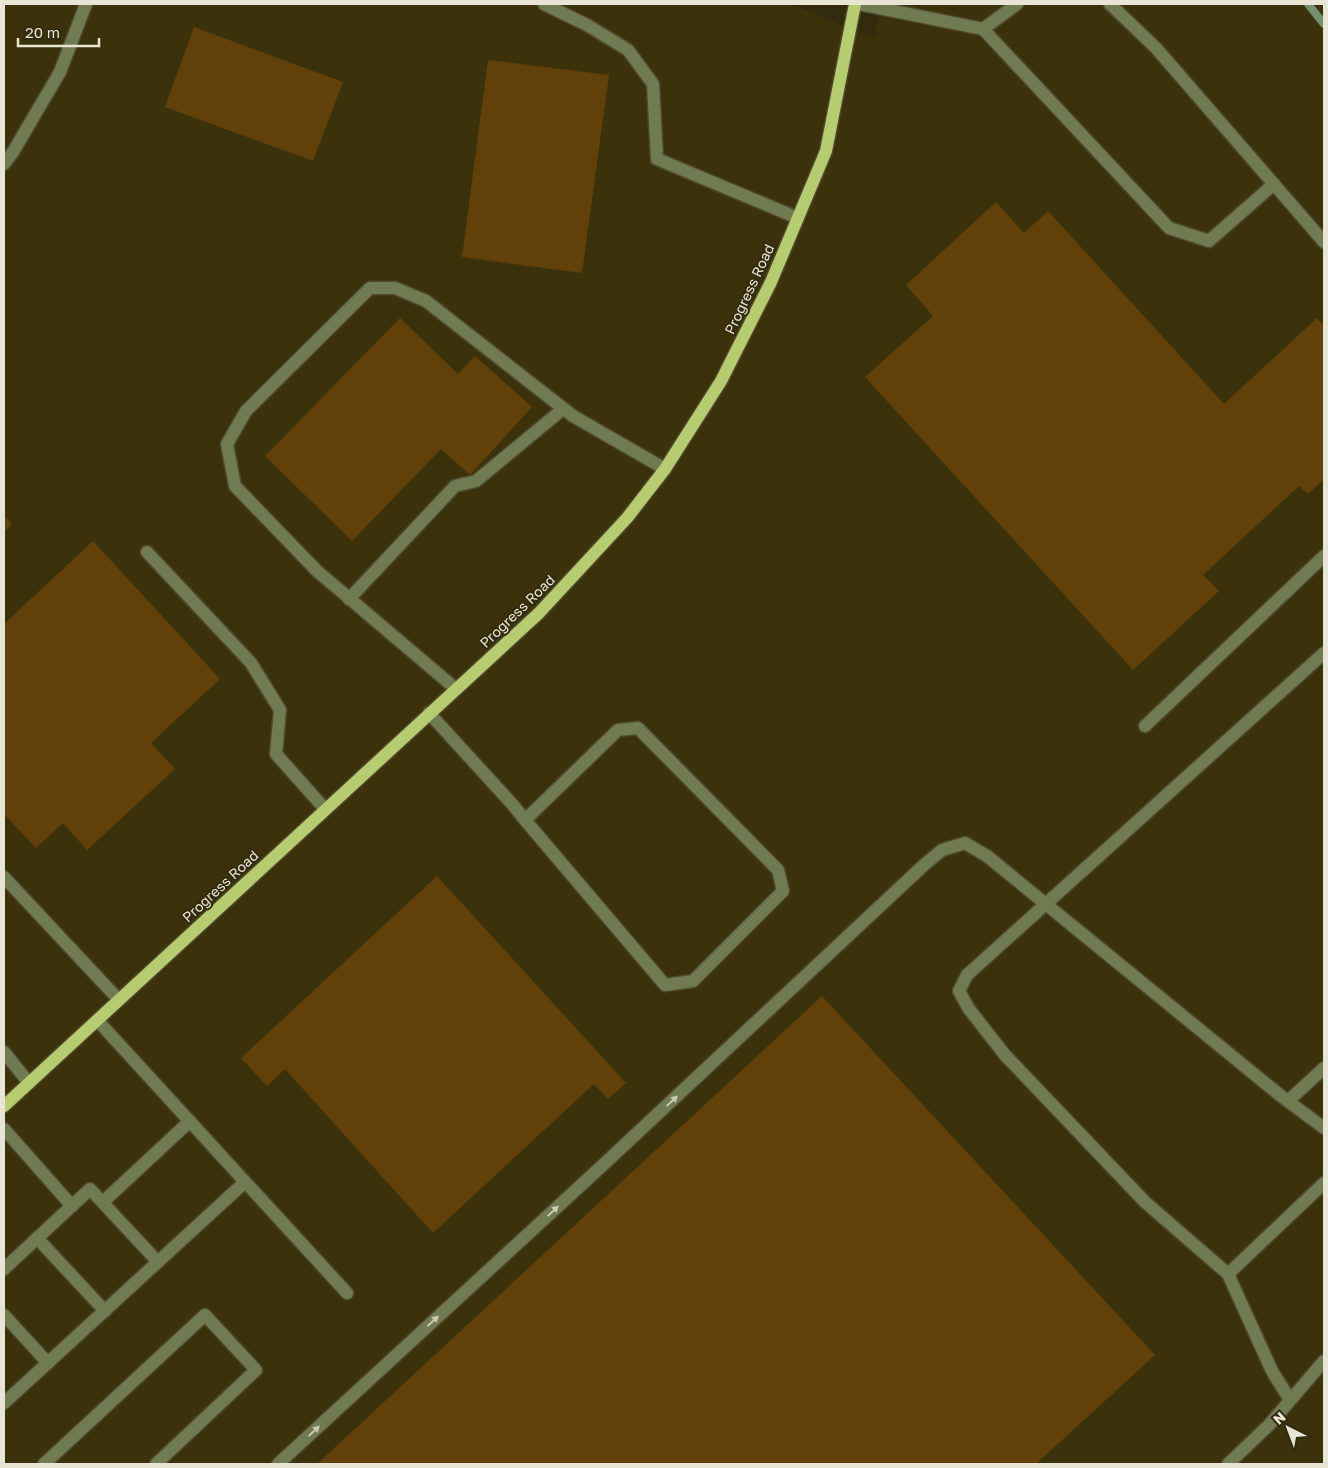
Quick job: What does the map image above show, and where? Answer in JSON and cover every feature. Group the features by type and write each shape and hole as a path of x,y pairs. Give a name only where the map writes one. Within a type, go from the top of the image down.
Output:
{"main road":[{"name":"Progress Road","path":"4,1106 539,613 589,561 665,469 721,381 771,282 826,151 855,4"}],"street":[{"path":"4,164 60,72 86,4"},
{"path":"544,4 587,24 628,50 653,84 657,159 798,218"},
{"path":"859,4 983,29 1169,228 1209,241 1274,184"},
{"path":"983,29 1017,4"},
{"path":"1110,4 1156,48 1324,242"},
{"path":"456,689 317,571 234,486 227,444 246,411 370,288 396,288 426,301 562,409 665,469"},
{"path":"349,599 455,486 476,481 562,409"},
{"path":"147,552 251,663 280,710 276,754 325,809"},
{"path":"1145,726 1324,556"},
{"path":"1290,1400 1272,1371 1228,1274 1145,1202 1005,1055 969,1010 959,991 968,975 1324,653"},
{"path":"429,713 525,820 665,985 693,981 784,891 778,870 638,728 618,730 525,820"},
{"path":"278,1464 604,1164 838,943 942,850 964,843 987,856 1288,1101 1324,1128"},
{"path":"4,877 119,1000"},
{"path":"97,1020 347,1292"},
{"path":"4,1052 29,1083"},
{"path":"1288,1101 1324,1068"},
{"path":"103,1202 190,1121"},
{"path":"4,1129 72,1206"},
{"path":"4,1403 245,1182"},
{"path":"1228,1274 1324,1183"},
{"path":"4,1269 90,1189 158,1262"},
{"path":"37,1238 105,1311"},
{"path":"44,1464 205,1314 256,1370 156,1464"},
{"path":"4,1315 48,1363"},
{"path":"1233,1463 1324,1361"}],"shaded area":[{"path":"4,4 791,4 875,39 880,4 1324,4 1324,1464 4,1464"}],"building":[{"path":"194,27 343,82 313,161 165,107"},
{"path":"488,60 609,75 582,273 462,257"},
{"path":"996,202 1024,233 1048,211 1224,404 1317,318 1324,326 1324,479 1308,494 1299,486 1203,575 1219,591 1133,670 865,377 933,316 906,285"},
{"path":"400,318 458,374 475,356 532,407 470,475 441,449 352,541 265,456"},
{"path":"4,515 12,524 4,532"},
{"path":"93,541 220,679 151,743 175,769 87,850 63,823 36,848 4,814 4,624"},
{"path":"437,876 626,1083 608,1099 594,1084 433,1233 285,1069 267,1086 241,1058"},
{"path":"822,996 1155,1355 1036,1464 317,1464"}],"waterway":[{"path":"1308,4 1324,24"}]}
